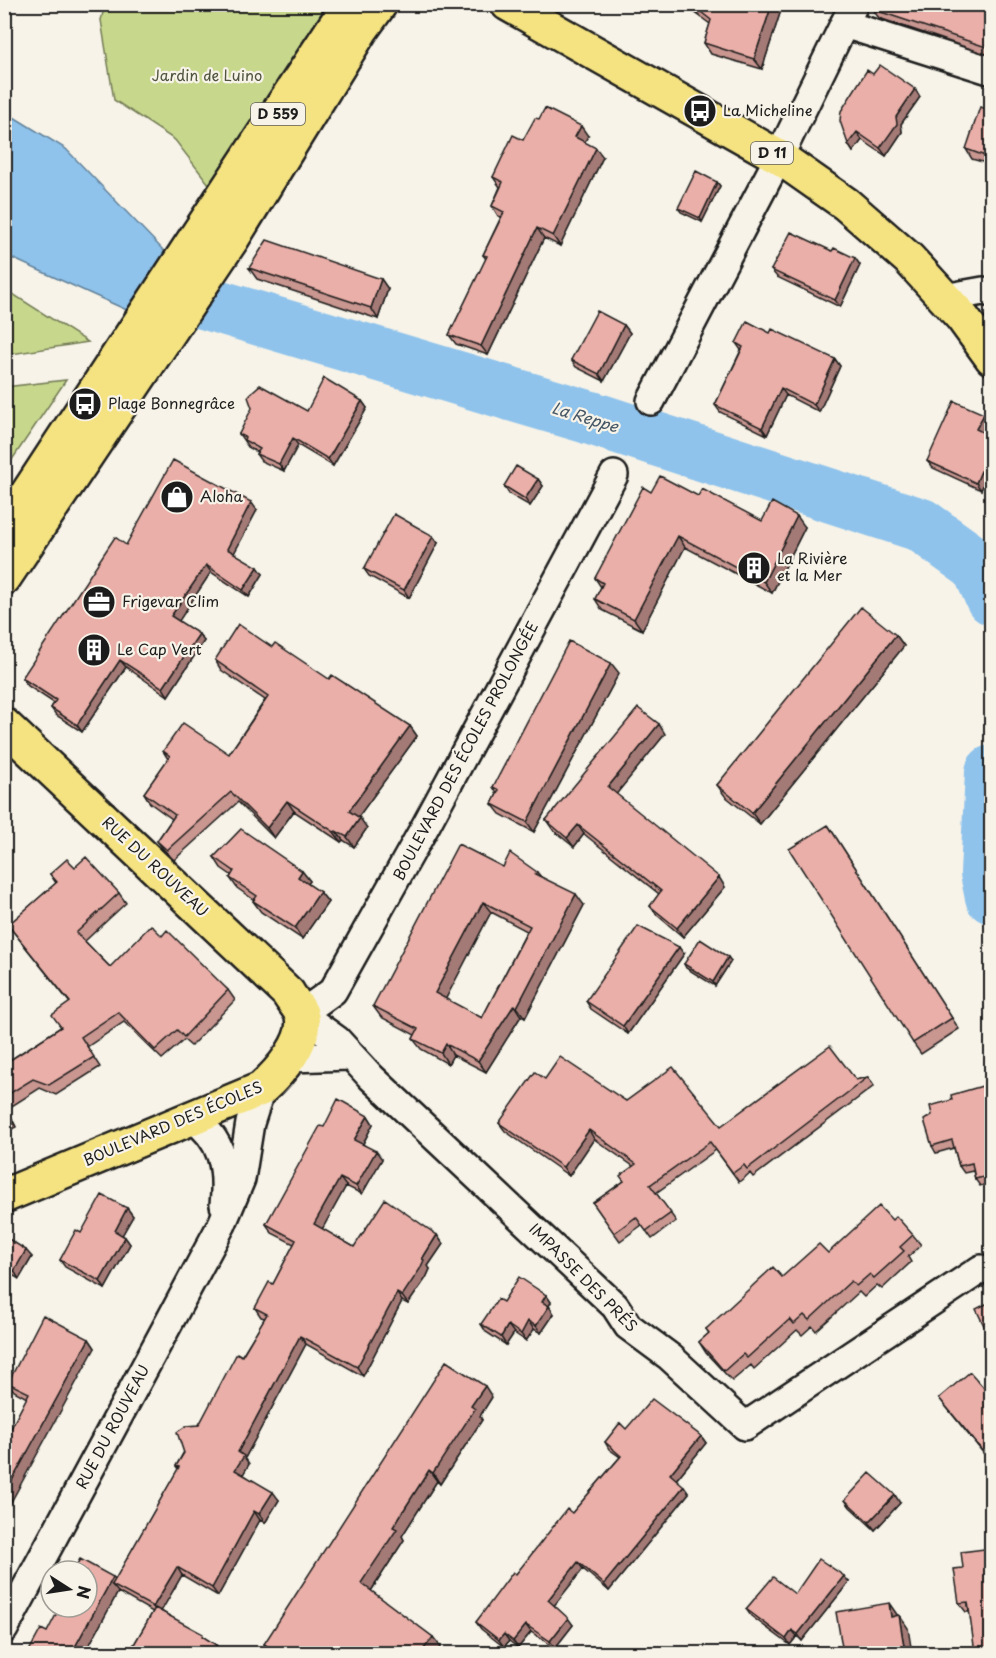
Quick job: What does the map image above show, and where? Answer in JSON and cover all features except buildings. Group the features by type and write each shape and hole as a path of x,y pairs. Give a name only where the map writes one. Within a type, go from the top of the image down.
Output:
{"main road":[{"name":"D 559","path":"4,529 131,364 220,230 342,15 345,4"},
{"path":"220,230 380,4"},
{"name":"D 11","path":"508,4 779,157 846,204 909,259 992,358"},
{"path":"4,578 131,364"},
{"name":"RUE DU ROUVEAU","path":"4,725 280,986 301,1014"},
{"name":"BOULEVARD DES ÉCOLES","path":"4,1196 261,1089 291,1058 299,1038 301,1014"}],"street":[{"path":"651,401 779,157 849,14 992,71"},
{"path":"944,298 983,291 992,293"},
{"name":"BOULEVARD DES ÉCOLES PROLONGÉE","path":"301,1014 333,991 421,835 614,475"},
{"name":"IMPASSE DES PRÉS","path":"301,1014 329,1034 349,1056 604,1295 628,1326 670,1357 745,1426 981,1269"},
{"path":"291,1058 349,1056"},
{"name":"RUE DU ROUVEAU","path":"4,1629 222,1224 241,1179 250,1123 261,1089"},
{"name":"RUE DU ROUVEAU","path":"192,1118 207,1129 222,1154 225,1194 222,1224"}],"green space":[{"name":"Jardin de Luino","path":"105,5 333,5 215,192 175,140 114,100 101,20"},
{"path":"5,289 88,342 5,355"},
{"path":"66,380 5,470 5,387"}],"water":[{"path":"4,111 66,149 166,253 129,311 5,255"}],"waterway":[{"name":"La Reppe","path":"146,285 588,417 921,525 978,566 992,598"},
{"name":"La Reppe","path":"992,772 987,873 992,897"}],"place":[{"name":"La Micheline","path":"700,111"},
{"name":"Plage Bonnegrâce","path":"85,404"},
{"name":"Aloha","path":"177,497"},
{"name":"La Rivière et la Mer","path":"754,568"},
{"name":"Frigevar Clim","path":"99,602"},
{"name":"Le Cap Vert","path":"94,650"}]}
